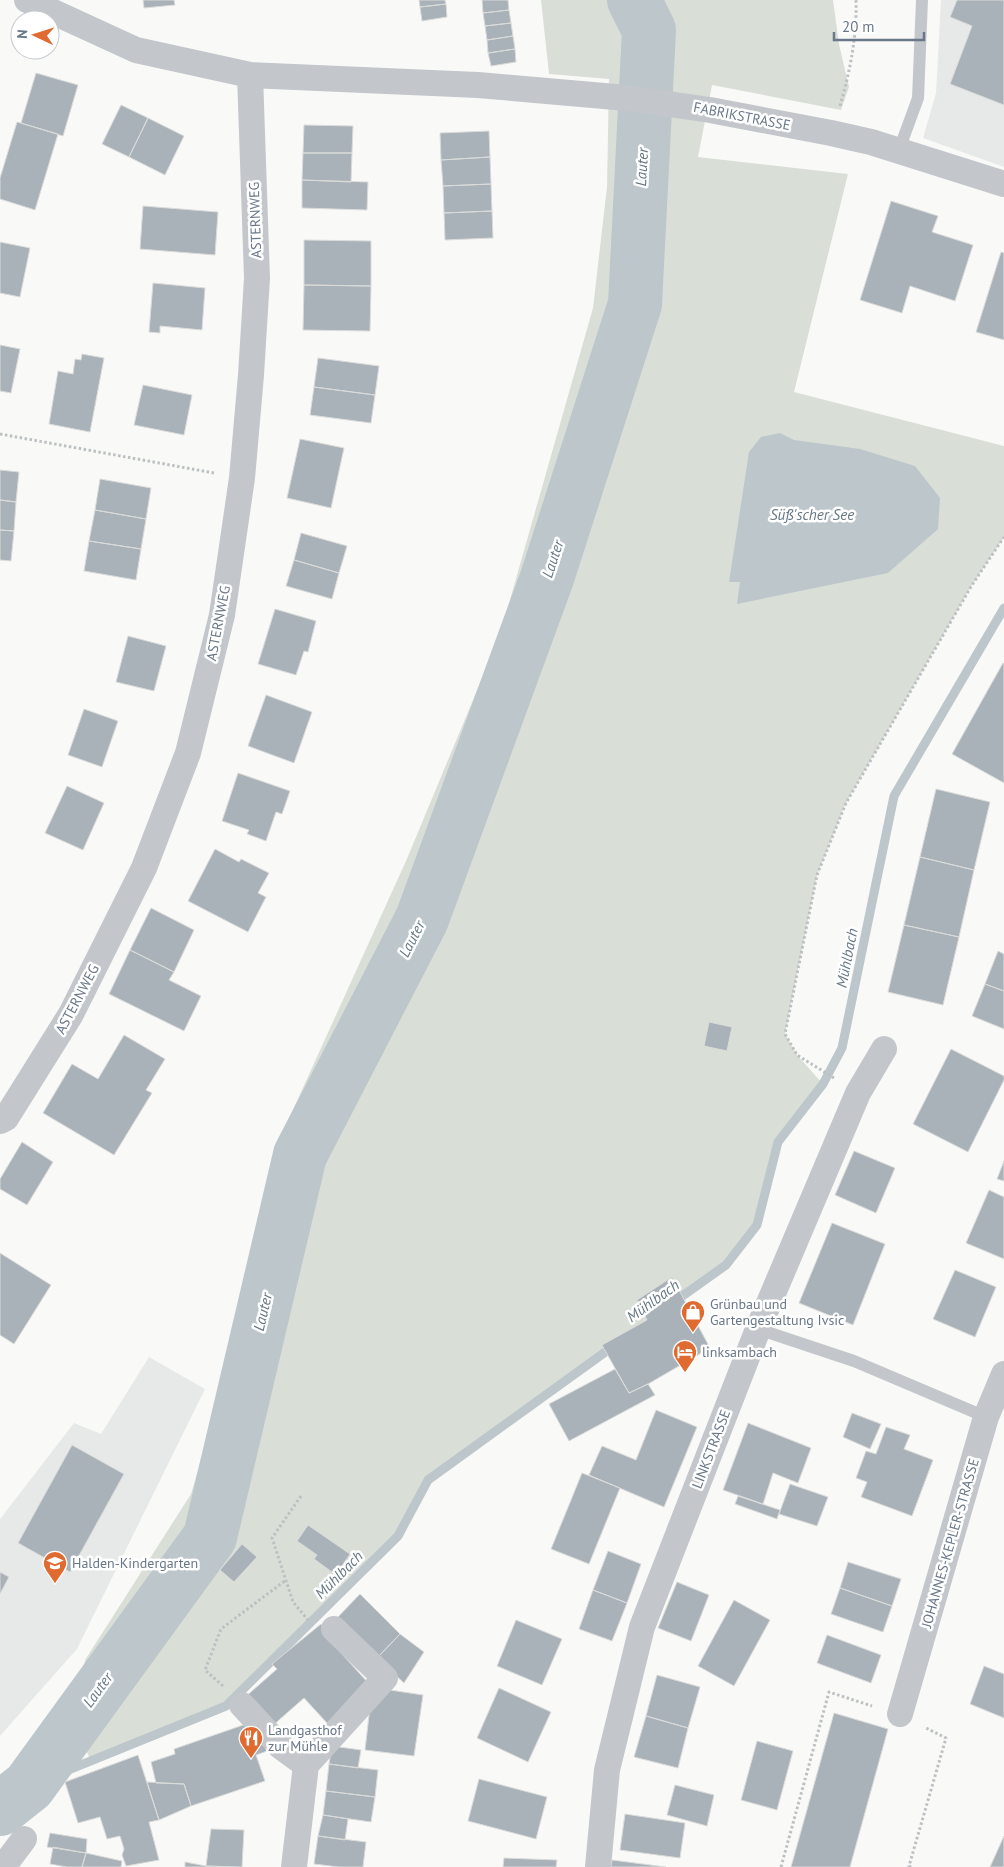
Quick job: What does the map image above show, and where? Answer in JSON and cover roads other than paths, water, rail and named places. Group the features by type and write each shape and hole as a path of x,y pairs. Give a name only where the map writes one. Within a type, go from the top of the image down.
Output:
{"street":[{"path":"27,0 136,50 250,75"},
{"name":"FABRIKSTRASSE","path":"250,75 478,85 627,98 710,110 831,133 899,150 1004,184"},
{"name":"ASTERNWEG","path":"0,1120 6,1118 71,1014 144,868 188,753 222,615 242,478 257,278 250,75"},
{"name":"LINKSTRASSE","path":"598,1867 607,1770 642,1627 758,1329 858,1093 884,1049"},
{"name":"JOHANNES-KEPLER-STRASSE","path":"900,1714 986,1417 1004,1374"},
{"path":"294,1867 306,1765 385,1678 334,1629"},
{"path":"233,1696 280,1746 306,1765"},
{"path":"3,1867 24,1839"}],"lane":[{"path":"899,150 918,98 922,0"},
{"path":"758,1329 854,1361 986,1417"}],"water":[{"name":"Süß'scher See","path":"780,433 794,440 860,449 915,466 940,498 938,529 888,573 737,604 740,582 729,582 749,452 761,437"}],"waterway":[{"name":"Lauter","path":"0,1809 29,1786 210,1537 300,1155 422,919 547,578 635,304 649,30 634,0"},
{"name":"Mühlbach","path":"674,1302 726,1265 757,1225 778,1142 823,1084 842,1048 894,796 1004,608"},
{"name":"Mühlbach","path":"29,1786 226,1706 398,1536 428,1480 615,1345"}],"place":[{"name":"Grünbau und Gartengestaltung Ivsic","path":"693,1333"},
{"name":"linksambach","path":"685,1373"},
{"name":"Halden-Kindergarten","path":"55,1584"},
{"name":"Landgasthof zur Mühle","path":"251,1759"}]}
